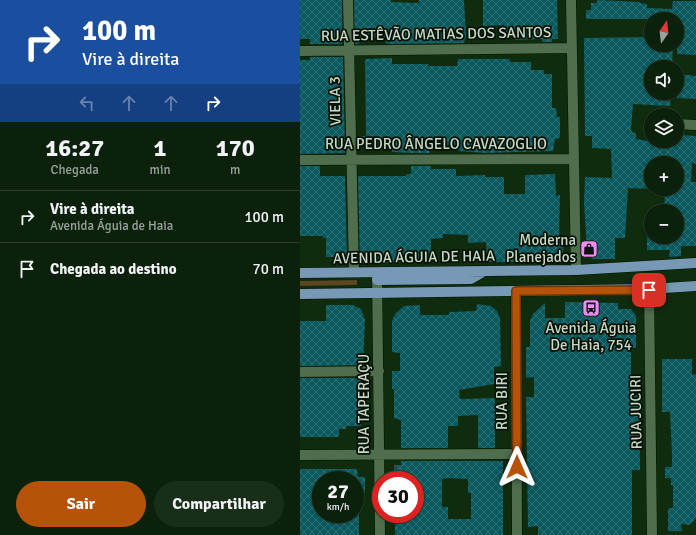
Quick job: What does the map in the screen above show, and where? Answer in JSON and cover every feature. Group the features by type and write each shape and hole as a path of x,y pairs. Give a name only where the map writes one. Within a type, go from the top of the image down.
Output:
{"main road":[{"name":"AVENIDA ÁGUIA DE HAIA","path":"300,273 354,272 377,276 484,271 576,270 696,263"},
{"path":"300,294 649,290 696,286"}],"street":[{"name":"VIELA 3","path":"348,0 354,272"},
{"path":"571,0 576,270"},
{"name":"RUA ESTÊVÃO MATIAS DOS SANTOS","path":"300,51 572,48"},
{"path":"684,124 696,125"},
{"name":"RUA PEDRO ÂNGELO CAVAZOGLIO","path":"300,160 573,159"},
{"name":"RUA TAPERAÇU","path":"377,276 380,535"},
{"name":"RUA JUCIRI","path":"649,290 652,535"},
{"name":"RUA BIRI","path":"516,291 517,535"},
{"path":"300,372 379,371"},
{"path":"300,454 517,454"}],"shaded area":[{"path":"357,280 357,285 300,286 300,281"}],"building":[{"path":"300,0 342,0 342,44 310,44 310,39 300,39"},
{"path":"354,0 391,0 391,2 419,3 419,0 464,0 466,36 464,43 386,44 386,38 359,37 359,44 355,44"},
{"path":"483,0 557,0 558,39 552,39 552,42 542,42 542,39 515,40 515,36 504,35 504,25 483,26"},
{"path":"597,0 640,2 639,3 647,4 647,8 672,9 673,1 696,1 696,55 677,54 677,52 684,52 684,12 644,12 644,19 586,19 586,10 591,10 591,3 597,3"},
{"path":"644,37 644,52 673,52 672,60 644,60 644,100 670,100 670,106 633,104 631,129 632,132 636,133 636,139 644,140 644,148 684,148 684,135 696,136 696,164 692,163 691,182 696,182 696,246 681,246 681,256 669,257 670,250 647,250 647,244 684,244 684,204 664,204 665,196 684,196 684,156 644,156 644,189 628,188 625,238 615,238 615,259 592,259 587,252 584,202 585,177 612,178 611,149 592,148 592,136 585,136 584,38"},
{"path":"310,57 343,57 345,153 300,154 300,60 310,60"},
{"path":"392,58 392,64 428,64 428,66 457,66 458,59 510,59 510,62 531,62 531,70 544,70 544,74 552,74 552,108 556,108 557,117 560,117 560,138 555,139 553,151 485,153 459,151 460,145 429,145 430,153 411,153 392,152 392,149 374,149 374,145 358,145 358,136 366,136 365,59"},
{"path":"684,75 696,76 696,99 684,98"},
{"path":"300,166 320,166 320,176 345,176 347,262 340,262 340,257 326,257 326,238 323,238 323,236 300,236"},
{"path":"411,166 431,166 431,169 456,169 456,176 485,175 485,177 504,177 504,194 525,194 525,175 555,174 556,196 560,195 559,237 563,237 563,255 557,262 487,262 486,242 468,243 468,235 443,234 443,238 431,239 431,261 360,264 358,176 406,176 406,174 411,174"},
{"path":"565,302 618,303 618,309 631,309 636,316 636,348 631,348 631,381 632,395 639,396 640,470 632,470 632,535 538,535 538,526 528,527 526,397 534,397 534,377 526,378 526,347 530,347 530,321 533,314 545,303 545,318 565,318"},
{"path":"477,304 491,306 497,311 500,318 501,366 494,367 494,384 459,390 460,399 495,398 495,448 478,448 478,415 458,416 458,426 448,426 448,448 401,448 401,420 394,418 394,389 392,389 392,371 400,371 400,353 392,352 392,321 395,314 404,306 420,305 420,315 449,315 449,312 476,311"},
{"path":"326,305 353,305 361,309 365,320 363,365 300,366 300,321 326,321"},
{"path":"662,359 692,359 692,375 696,374 696,518 690,525 681,524 682,531 668,531 668,511 669,508 673,508 673,485 671,485 671,478 665,478 665,467 672,467 672,454 670,412 662,412"},
{"path":"300,378 363,378 361,381 361,426 346,426 346,429 339,429 339,437 300,437"},
{"path":"401,461 503,461 503,535 395,535 395,523 424,523 424,471 394,471 394,465 401,465","holes":["442,479 468,479 468,493 471,493 471,519 448,519 448,507 442,507"]},
{"path":"300,469 357,469 357,471 312,471 312,523 359,523 359,535 300,535"},
{"path":"364,477 365,477 364,493"}],"place":[{"name":"Moderna Planejados","path":"589,249"},
{"name":"Avenida Águia De Haia, 754","path":"591,308"}],"route":[{"path":"517,467 516,291 649,290"}]}
